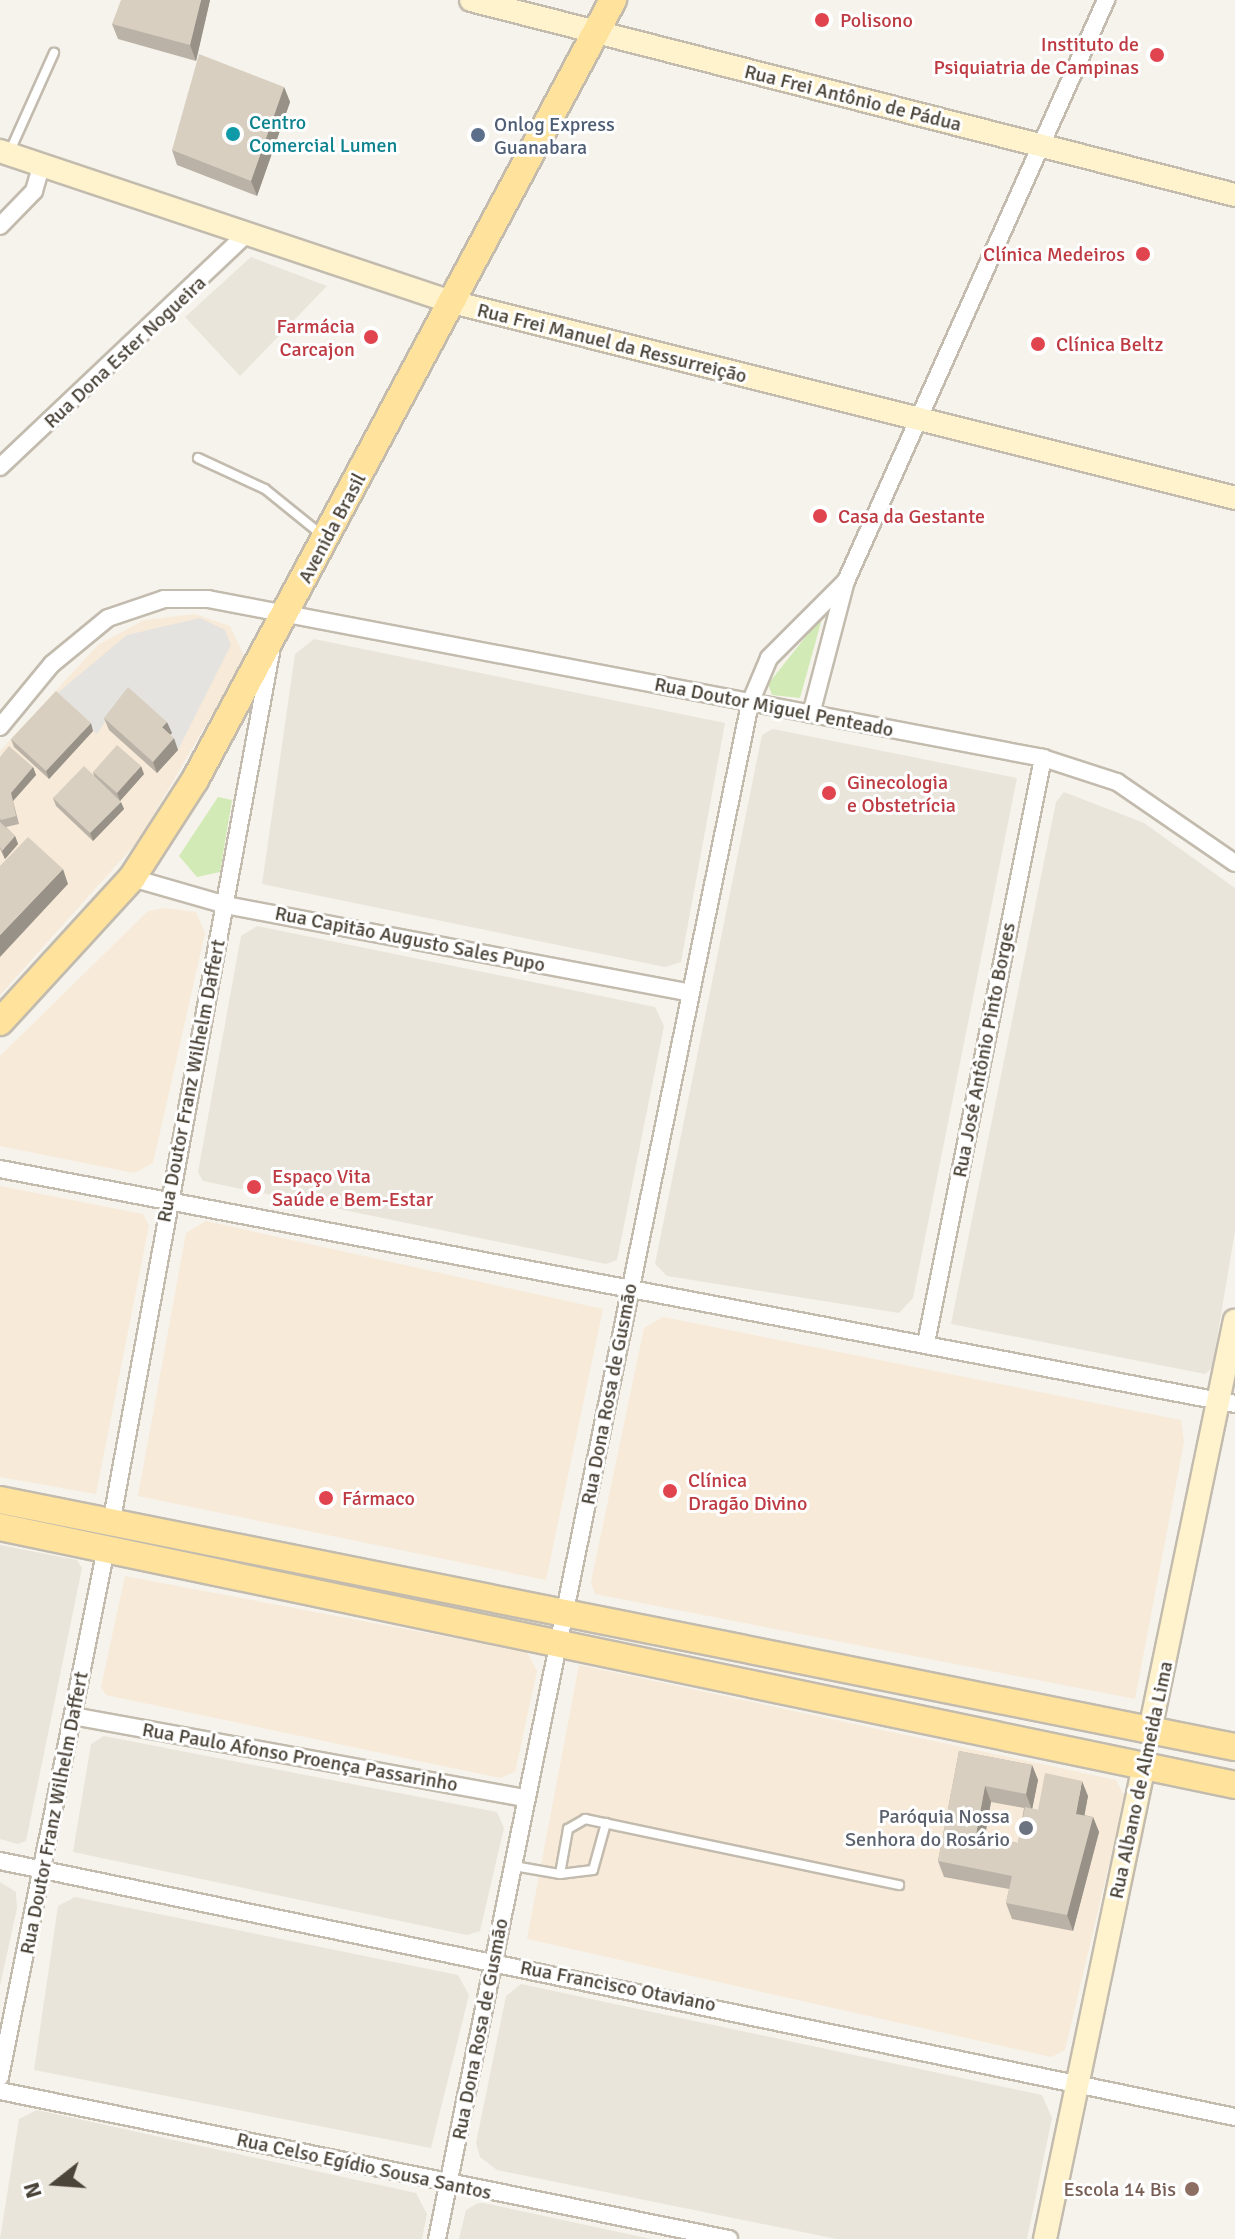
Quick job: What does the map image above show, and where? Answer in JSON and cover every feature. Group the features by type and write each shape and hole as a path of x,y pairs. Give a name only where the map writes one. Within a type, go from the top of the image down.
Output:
{"main road":[{"name":"Avenida Brasil","path":"0,1022 132,878 273,640 613,0"},
{"path":"0,1500 109,1536 557,1647 1235,1785"},
{"path":"0,1527 109,1536 564,1614 1235,1747"}],"street":[{"name":"Rua Frei Antônio de Pádua","path":"471,0 842,100 1044,143 1235,195"},
{"name":"Rua Dona Rosa de Gusmão","path":"811,714 846,581 1106,0"},
{"name":"Rua Frei Manuel da Ressurreição","path":"4,152 41,167 452,302 1235,498"},
{"path":"0,226 29,197 41,167"},
{"name":"Rua Dona Ester Nogueira","path":"0,467 246,234"},
{"name":"Rua Dona Rosa de Gusmão","path":"437,2239 750,703 769,658 846,581"},
{"name":"Rua Doutor Miguel Penteado","path":"0,727 80,637 133,608 208,599 1043,758 1117,782 1235,863"},
{"name":"Rua Doutor Franz Wilhelm Daffert","path":"0,2077 109,1536 273,640"},
{"name":"Rua José Antônio Pinto Borges","path":"926,1343 1043,758"},
{"name":"Rua Capitão Augusto Sales Pupo","path":"132,878 226,905 690,993"},
{"path":"0,1169 169,1198 1228,1403"},
{"name":"Rua Albano de Almeida Lima","path":"1045,2239 1150,1730 1228,1403 1235,1321"},
{"name":"Rua Paulo Afonso Proença Passarinho","path":"73,1716 526,1798"},
{"name":"Rua Francisco Otaviano","path":"0,1861 1078,2079 1235,2117"},
{"name":"Rua Celso Egídio Sousa Santos","path":"0,2091 729,2239"}],"lane":[{"path":"4,152 54,53"},
{"path":"198,458 265,489 326,539"},
{"path":"560,1874 572,1822 606,1823 899,1885"},
{"path":"514,1866 560,1874 593,1870 606,1823"}],"shaded area":[{"path":"251,257 327,286 240,376 185,317"},
{"path":"195,614 230,626 245,658 138,841 0,995 0,751 98,645 144,620"},
{"path":"200,618 225,630 231,645 178,750 125,692 97,734 55,695 127,635"},
{"path":"314,639 725,723 681,962 665,967 262,884 295,654"},
{"path":"773,729 1017,778 913,1298 899,1313 667,1276 655,1264 762,735"},
{"path":"1064,792 1144,823 1235,888 1235,1231 1212,1368 1205,1374 951,1324 1056,802"},
{"path":"165,908 196,912 205,933 153,1163 134,1173 0,1146 0,1056 148,911"},
{"path":"257,926 655,1007 664,1026 617,1260 606,1264 203,1181 198,1172 241,936"},
{"path":"0,1186 143,1214 149,1225 96,1494 0,1477"},
{"path":"206,1221 603,1309 546,1580 138,1496 186,1233"},
{"path":"663,1317 1181,1420 1184,1442 1135,1699 595,1594 591,1582 644,1328"},
{"path":"0,1545 77,1560 82,1568 26,1841 18,1844 0,1839"},
{"path":"125,1576 527,1652 537,1671 515,1772 500,1778 106,1695 101,1687"},
{"path":"579,1665 1116,1780 1125,1797 1065,2050 1051,2057 527,1939"},
{"path":"104,1736 497,1812 504,1828 480,1931 467,1935 73,1852 91,1744"},
{"path":"0,1882 16,1892 17,1908 0,1986"},
{"path":"75,1897 458,1975 469,1995 431,2148 34,2070 58,1906"},
{"path":"521,1984 1042,2095 1052,2118 1027,2239 837,2239 497,2170 480,2157 476,2143 506,1996"},
{"path":"37,2110 416,2193 427,2214 422,2239 0,2239 19,2119"},
{"path":"478,2203 651,2239 459,2239 466,2210"}],"green space":[{"path":"823,615 800,698 772,695 768,684"},
{"path":"218,797 232,800 220,872 197,877 179,856"}],"building":[{"path":"121,0 201,0 190,45 112,24"},
{"name":"Centro Comercial Lumen","path":"199,54 284,87 251,181 172,150"},
{"path":"128,687 167,722 162,727 174,738 153,762 104,718"},
{"path":"56,691 91,723 46,771 11,739"},
{"path":"117,745 141,766 117,793 93,772"},
{"path":"9,746 33,767 11,793 16,816 1,820 0,757"},
{"path":"84,766 121,802 90,833 53,798"},
{"path":"0,822 15,836 2,851 0,847"},
{"path":"28,837 63,869 0,935 0,866"},
{"path":"959,1751 1032,1765 1026,1794 985,1786 976,1835 1018,1843 1025,1807 1038,1810 1045,1773 1082,1781 1076,1814 1093,1817 1067,1915 1006,1903 1012,1876 938,1861"}],"place":[{"name":"Polisono","path":"822,20"},
{"name":"Instituto de Psiquiatria de Campinas","path":"1157,55"},
{"name":"Centro Comercial Lumen","path":"233,134"},
{"name":"Onlog Express Guanabara","path":"478,135"},
{"name":"Clínica Medeiros","path":"1143,254"},
{"name":"Farmácia Carcajon","path":"371,337"},
{"name":"Clínica Beltz","path":"1038,344"},
{"name":"Casa da Gestante","path":"820,516"},
{"name":"Ginecologia e Obstetrícia","path":"829,793"},
{"name":"Espaço Vita Saúde e Bem-Estar","path":"254,1187"},
{"name":"Clínica Dragão Divino","path":"670,1491"},
{"name":"Fármaco","path":"326,1498"},
{"name":"Paróquia Nossa Senhora do Rosário","path":"1026,1828"},
{"name":"Escola 14 Bis","path":"1192,2189"}]}
